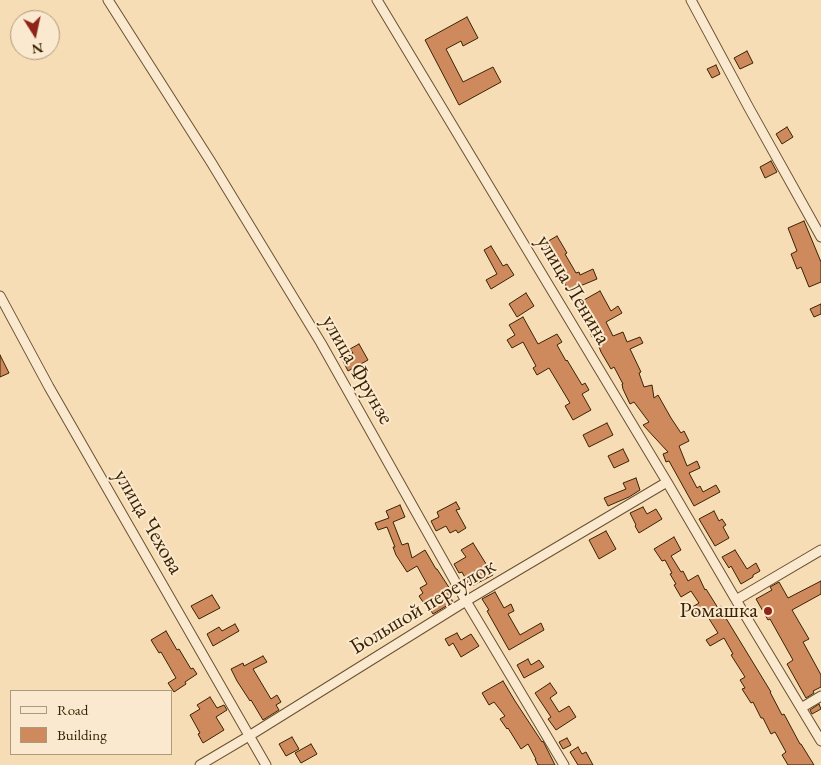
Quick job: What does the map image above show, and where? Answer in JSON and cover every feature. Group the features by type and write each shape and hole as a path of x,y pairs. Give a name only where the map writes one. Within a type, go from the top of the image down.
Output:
{"street":[{"name":"улица Фрунзе","path":"108,0 216,170 321,344 466,601 564,765"},
{"name":"улица Ленина","path":"377,0 821,741"},
{"path":"691,0 821,237"},
{"name":"улица Чехова","path":"0,296 49,387 266,765"},
{"name":"Большой переулок","path":"200,765 466,601 667,482"},
{"path":"736,600 821,550"},
{"path":"801,708 821,696"}],"building":[{"path":"467,17 478,38 463,46 461,41 446,49 463,82 493,67 501,82 459,105 425,40"},
{"path":"747,51 753,63 740,69 734,58"},
{"path":"716,65 720,74 712,78 707,69"},
{"path":"787,127 793,137 782,144 776,134"},
{"path":"771,161 777,172 765,178 760,167"},
{"path":"804,221 821,262 821,282 809,287 801,267 797,269 791,254 797,251 788,228"},
{"path":"557,236 576,273 579,272 580,275 593,269 597,279 568,291 561,274 558,275 555,269 559,267 545,243"},
{"path":"491,246 503,266 507,264 514,275 491,289 486,280 497,274 484,250"},
{"path":"600,291 611,311 618,306 622,313 606,322 613,336 623,332 627,342 640,337 643,343 630,349 641,372 639,373 644,387 652,385 654,398 658,395 681,433 684,431 689,441 679,446 687,466 697,461 700,468 689,473 697,488 700,486 703,492 716,485 720,492 694,506 669,461 666,462 663,454 668,452 643,425 649,422 634,402 630,404 623,389 623,384 614,367 611,369 601,352 595,336 592,337 589,330 591,329 585,319 590,317 582,301"},
{"path":"526,293 534,306 517,317 509,304"},
{"path":"821,304 821,314 814,317 810,309"},
{"path":"523,317 538,344 557,334 562,342 557,345 566,361 582,385 585,383 589,390 582,394 591,410 573,420 565,406 570,403 549,368 537,375 533,368 536,366 523,342 512,348 507,340 515,335 509,325"},
{"path":"359,344 368,360 348,371 342,359 353,353 350,349"},
{"path":"0,355 9,373 0,377"},
{"path":"607,423 613,435 589,447 583,435"},
{"path":"623,449 629,461 614,468 608,456"},
{"path":"636,478 640,490 608,506 604,498 626,489 623,483"},
{"path":"456,502 460,509 456,510 466,528 458,533 456,530 450,533 446,526 436,531 431,521 439,517 437,512"},
{"path":"400,505 405,517 393,522 402,545 408,543 412,558 425,550 450,589 447,591 453,602 433,614 425,601 423,602 419,596 423,593 420,588 427,584 417,566 407,572 396,555 387,527 378,530 375,523 389,518 386,511"},
{"path":"643,507 647,514 656,509 662,519 639,533 630,513"},
{"path":"714,511 719,521 722,519 726,525 723,527 729,538 715,546 699,519"},
{"path":"606,531 616,549 599,559 589,540"},
{"path":"674,537 681,550 671,556 688,581 698,575 705,590 718,608 721,606 726,614 724,615 771,692 782,715 784,714 814,765 788,765 782,755 786,752 775,732 771,734 753,702 751,703 742,689 745,688 740,680 745,677 731,655 733,654 724,638 710,646 706,640 718,633 703,609 693,615 689,609 699,603 691,591 681,597 674,585 676,584 665,560 662,561 654,549"},
{"path":"473,543 493,575 470,587 462,572 459,573 454,564 466,557 461,550"},
{"path":"735,550 747,569 756,563 760,571 741,584 731,566 729,568 722,557"},
{"path":"821,581 821,594 792,610 809,639 803,642 821,675 821,687 813,691 814,693 806,698 787,664 793,660 770,619 768,620 756,599 772,590 770,587 779,582 788,598"},
{"path":"495,592 504,608 511,604 514,611 508,614 520,635 541,623 544,630 509,650 482,599"},
{"path":"212,595 220,608 199,619 191,606"},
{"path":"235,624 239,631 213,646 207,634 219,627 222,631"},
{"path":"166,631 177,650 179,649 191,669 193,668 197,674 174,692 168,683 176,678 161,652 159,653 151,640"},
{"path":"457,633 461,640 471,634 479,646 461,657 453,643 449,646 445,639"},
{"path":"263,656 267,662 253,669 271,699 277,695 281,702 276,705 279,710 263,720 231,669 243,663 244,666"},
{"path":"528,659 531,665 539,660 544,667 524,678 517,665"},
{"path":"503,681 543,741 555,765 538,765 528,744 521,749 500,719 505,716 494,702 489,705 482,693"},
{"path":"550,683 557,693 550,698 559,712 569,706 576,717 556,730 548,719 551,717 535,693"},
{"path":"210,697 217,708 224,705 227,710 216,717 224,730 203,743 190,715 200,709 197,705"},
{"path":"819,704 821,709 812,714 810,710"},
{"path":"292,737 299,749 286,756 279,744"},
{"path":"567,738 571,745 563,749 559,742"},
{"path":"311,744 317,754 301,763 295,753"},
{"path":"578,747 582,754 586,752 593,765 578,765 570,752"}],"place":[{"name":"Ромашка","path":"768,611"}]}
